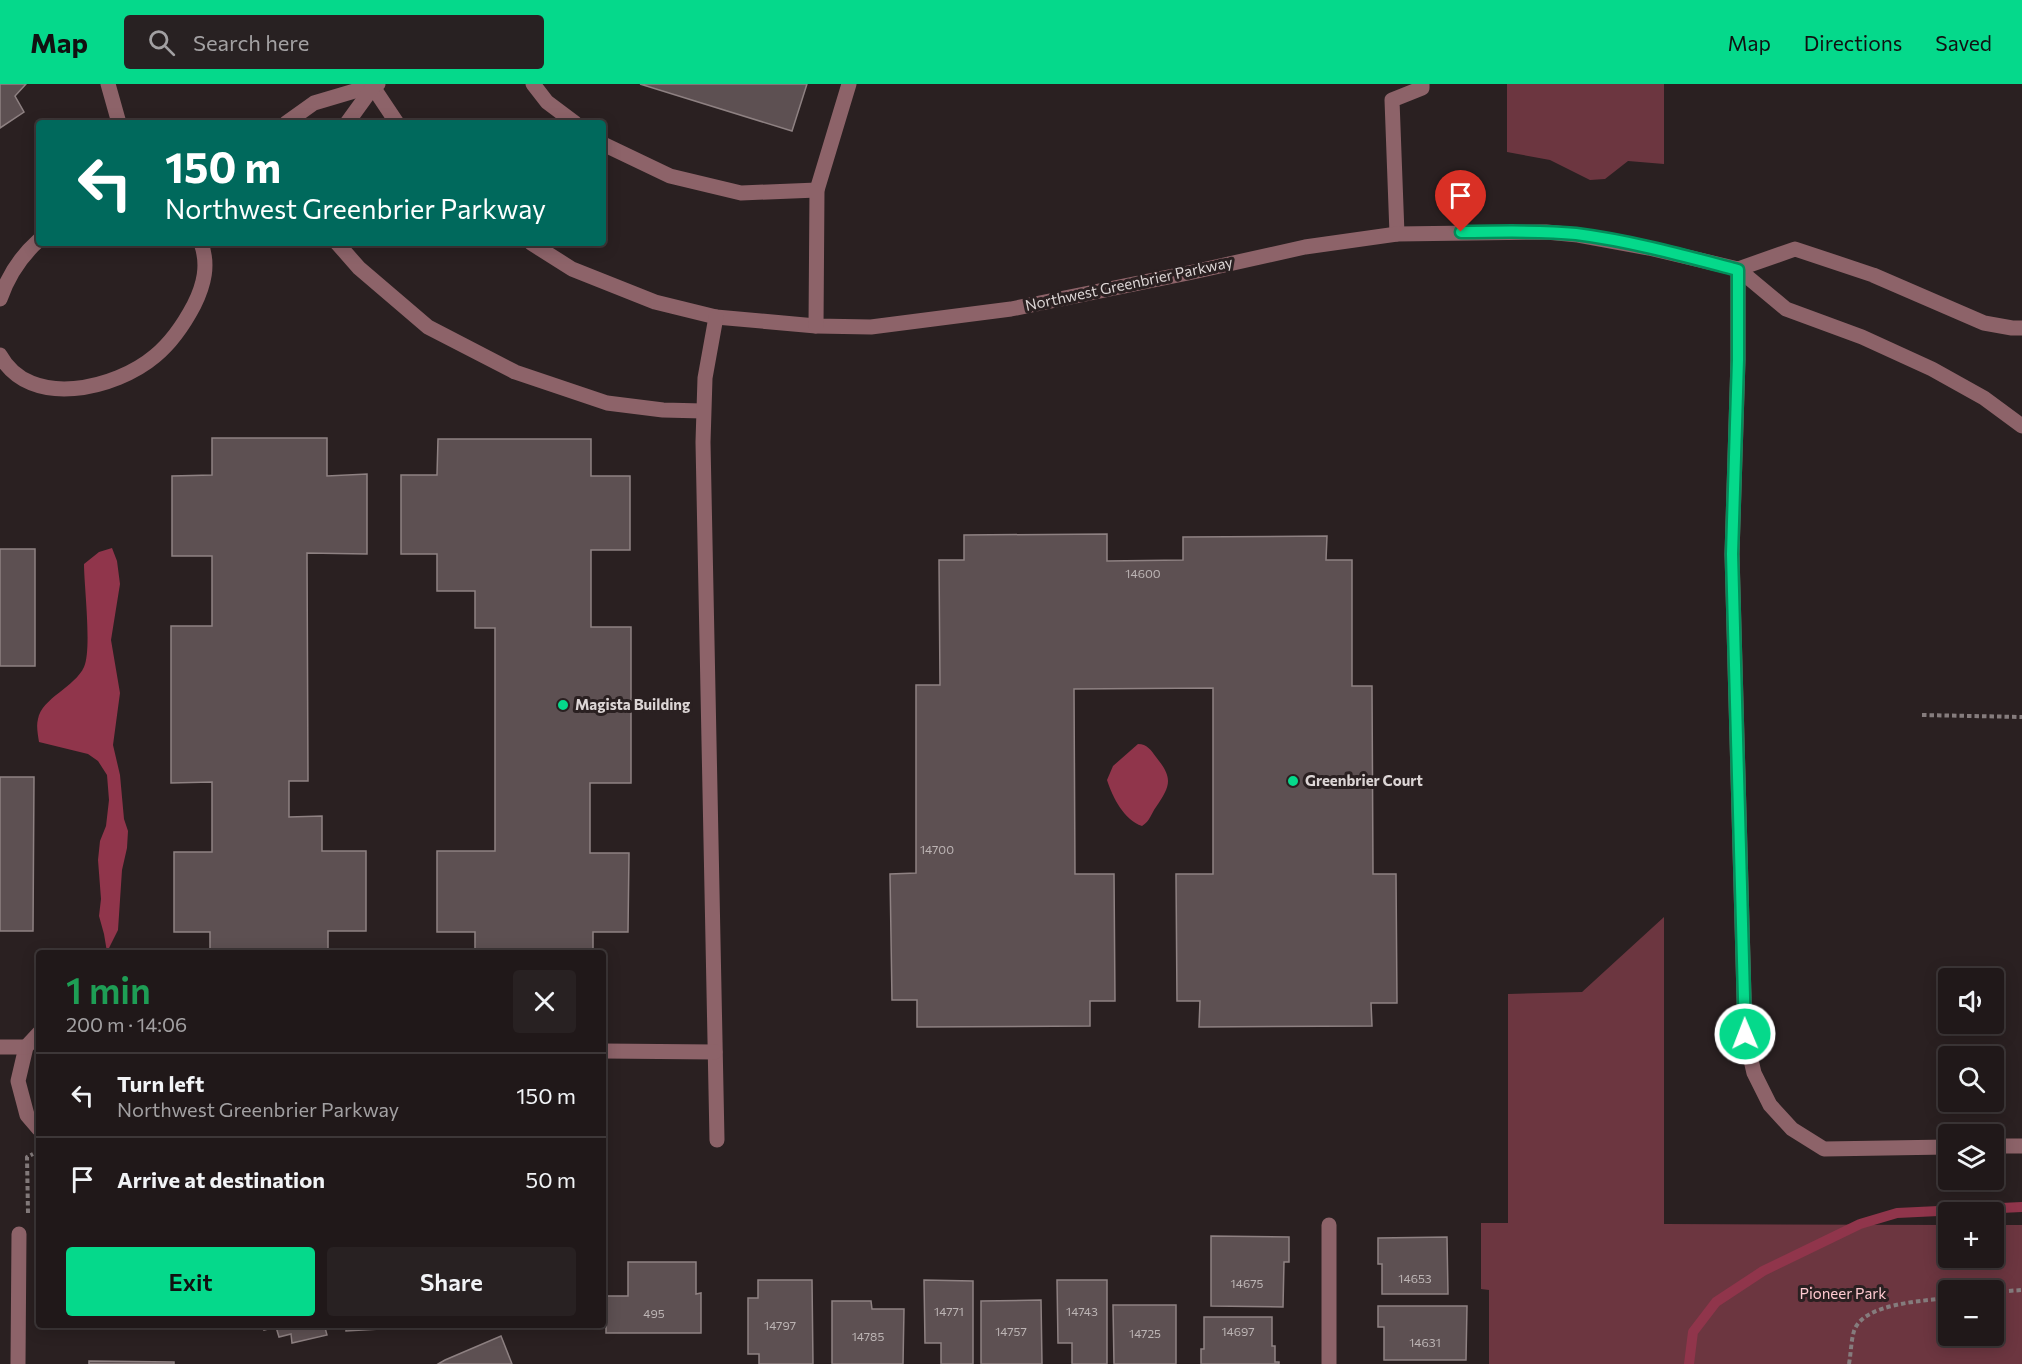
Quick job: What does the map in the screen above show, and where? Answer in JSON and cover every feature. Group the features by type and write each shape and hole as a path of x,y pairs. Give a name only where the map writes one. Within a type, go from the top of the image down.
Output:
{"street":[{"path":"108,84 118,120"},
{"path":"533,84 547,102 571,120"},
{"path":"816,326 817,190 849,84"},
{"path":"1397,234 1392,100 1422,88 1422,84"},
{"path":"290,120 314,103 374,85"},
{"path":"349,120 374,85"},
{"path":"374,85 395,120"},
{"path":"606,145 670,176 741,193 817,190"},
{"name":"Northwest Greenbrier Parkway","path":"536,246 572,270 655,302 716,317 816,326 871,327 1011,309 1305,247 1397,234 1546,232 1578,235 1648,248 1738,270 1786,309 1862,338 1932,369 1984,398 2022,426"},
{"path":"0,299 19,261 36,243"},
{"path":"0,356 9,369 20,378 45,388 77,388 126,375 155,356 179,331 188,317 200,295 204,279 202,246"},
{"path":"340,246 359,268 428,327 515,372 607,403 663,410 703,411"},
{"path":"1938,1147 1824,1149 1792,1129 1770,1106 1754,1073 1745,1034 1732,554 1738,360 1738,270 1796,249 1873,275 1984,323 2022,328"},
{"path":"716,317 705,378 703,411 717,1140"},
{"path":"36,1036 26,1047 18,1081 27,1115 36,1126"},
{"path":"0,1047 26,1047"},
{"path":"606,1051 715,1052"},
{"path":"2004,1146 2022,1146"},
{"path":"1329,1225 1329,1364"},
{"path":"18,1364 19,1234"}],"path":[{"path":"1922,716 2022,717"},
{"path":"19,1234 28,1234 27,1157 36,1151"},
{"path":"2004,1291 2022,1290"},
{"path":"1849,1364 1854,1330 1861,1320 1876,1311 1903,1304 1938,1299"}],"green space":[{"path":"1507,84 1664,84 1664,164 1628,161 1605,179 1590,180 1550,160 1507,152"},
{"name":"Pioneer Park","path":"1664,917 1664,1224 1938,1225 1938,1268 2004,1268 2004,1225 2022,1225 2022,1364 1489,1364 1489,1290 1481,1289 1481,1223 1508,1223 1508,994 1582,992"}],"shaded area":[{"path":"112,548 117,561 120,584 111,640 120,693 113,745 120,775 124,819 128,831 122,870 118,930 108,950 99,916 101,899 98,860 109,800 107,775 98,761 88,754 39,742 37,725 46,705 74,681 84,667 88,632 84,564 99,552"},
{"path":"1138,744 1146,746 1152,752 1165,771 1168,782 1149,820 1142,826 1125,814 1112,794 1107,780 1113,766"}],"building":[{"path":"0,84 26,84 15,96 24,112 0,128"},
{"path":"640,84 807,84 792,131"},
{"path":"212,438 327,438 327,476 367,474 367,554 307,553 308,781 289,781 289,817 322,816 322,851 366,851 366,931 328,931 328,950 210,950 210,932 174,932 174,852 212,852 212,782 171,783 171,626 212,626 212,556 172,556 172,476 212,475"},
{"name":"Magista Building","path":"438,439 591,439 591,476 630,476 630,550 591,550 591,627 631,627 631,783 590,783 590,853 629,853 628,932 593,932 593,950 475,950 475,932 437,932 437,851 495,851 495,628 475,628 475,591 437,591 437,554 401,554 401,475 437,475"},
{"name":"Greenbrier Court","path":"1107,534 1107,561 1183,560 1183,537 1327,536 1326,560 1352,560 1352,686 1372,686 1373,874 1396,874 1397,1003 1371,1003 1372,1026 1199,1027 1200,1001 1177,1001 1176,874 1213,874 1213,688 1074,689 1075,874 1114,874 1115,1001 1090,1001 1090,1026 917,1027 917,1000 892,1000 890,874 916,873 916,685 940,685 939,560 964,560 964,535"},
{"path":"0,549 35,549 35,666 0,666"},
{"path":"0,777 34,777 33,931 0,931"},
{"path":"1211,1236 1289,1237 1289,1262 1284,1262 1283,1307 1211,1306"},
{"path":"1447,1237 1448,1294 1382,1294 1382,1264 1378,1264 1378,1238"},
{"path":"628,1262 696,1262 696,1294 701,1293 701,1333 606,1333 606,1296 628,1296"},
{"path":"758,1280 812,1280 813,1364 759,1364 759,1354 748,1354 748,1298 758,1298"},
{"path":"924,1280 973,1281 973,1364 941,1364 941,1343 925,1343"},
{"path":"1057,1280 1107,1280 1107,1364 1072,1364 1072,1343 1058,1343"},
{"path":"1041,1300 1042,1364 981,1364 981,1301"},
{"path":"832,1301 871,1301 872,1309 904,1309 903,1364 832,1364"},
{"path":"1113,1305 1176,1305 1176,1364 1114,1364"},
{"path":"1378,1306 1467,1306 1466,1360 1384,1360 1384,1327 1378,1327"},
{"path":"1204,1317 1272,1317 1272,1346 1275,1346 1275,1362 1279,1364 1201,1364 1201,1349 1204,1349"},
{"path":"276,1328 325,1328 327,1335 292,1343 291,1334 279,1337"},
{"path":"346,1328 398,1328 346,1331"},
{"path":"501,1336 512,1364 438,1364 445,1360"},
{"path":"89,1361 174,1362 174,1364 89,1364"}],"waterway":[{"path":"1689,1364 1693,1332 1716,1302 1763,1271 1860,1224 1897,1213 2022,1207"}],"place":[{"name":"Magista Building","path":"563,705"},
{"name":"Greenbrier Court","path":"1293,781"}],"route":[{"path":"1461,232 1546,232 1578,235 1648,248 1738,270 1738,360 1732,554 1745,1034"}]}
